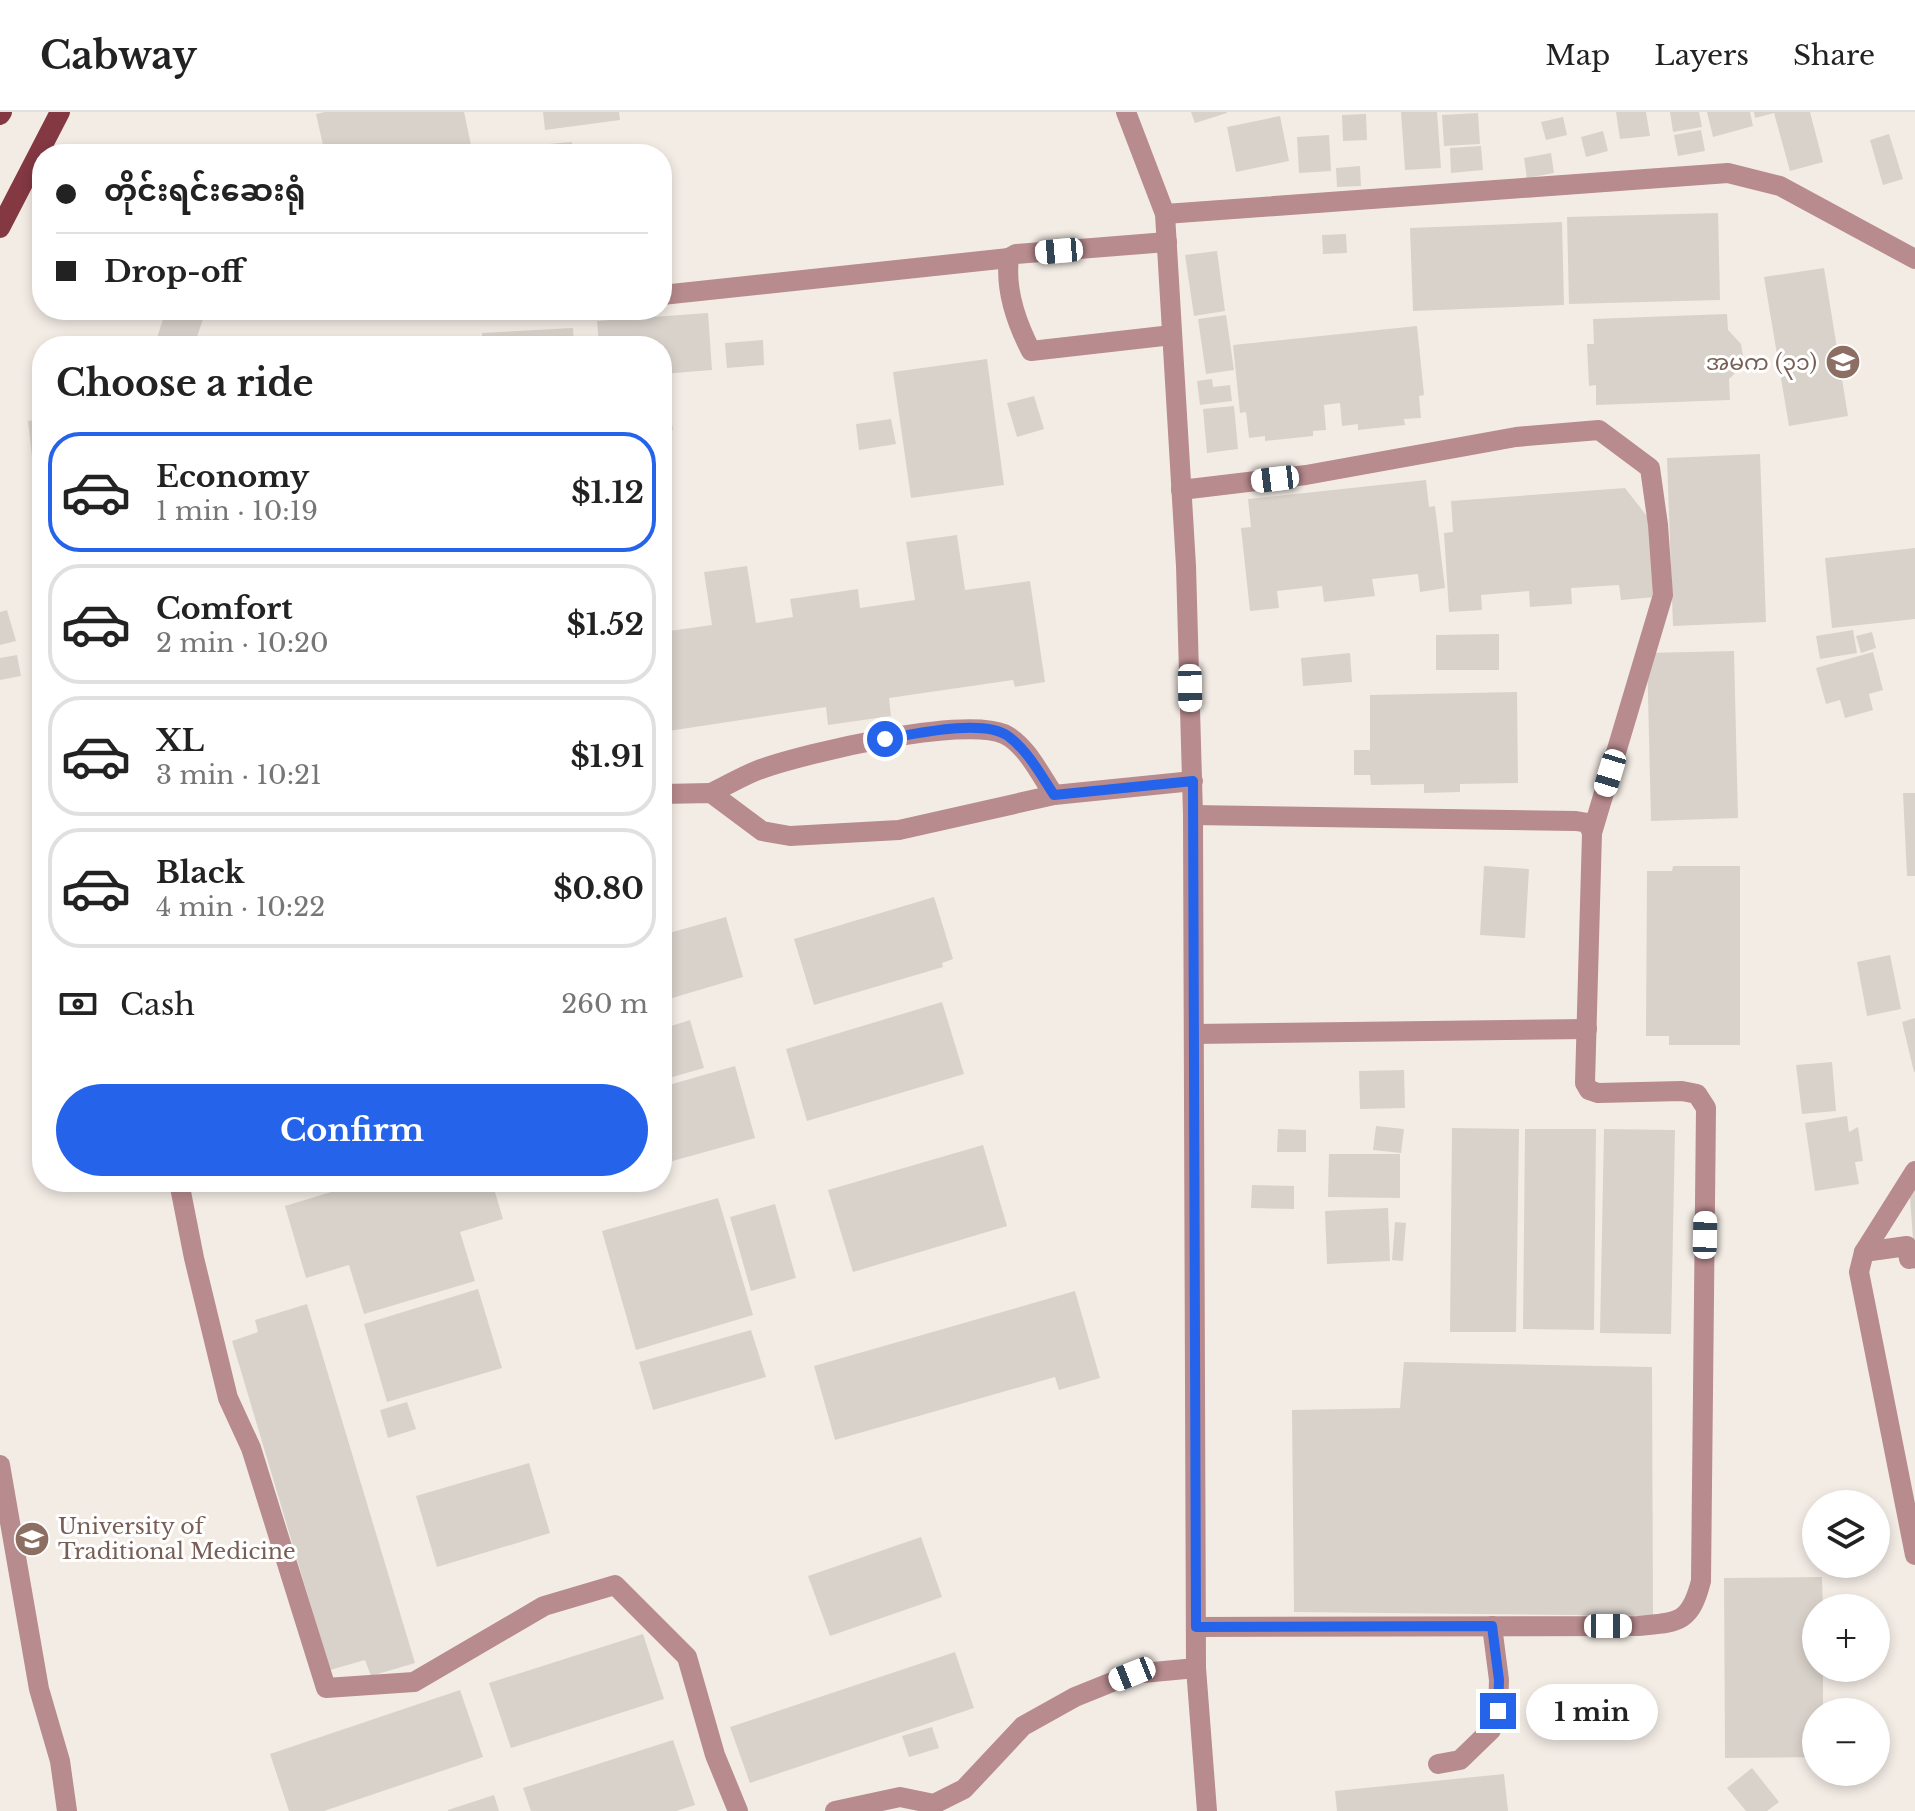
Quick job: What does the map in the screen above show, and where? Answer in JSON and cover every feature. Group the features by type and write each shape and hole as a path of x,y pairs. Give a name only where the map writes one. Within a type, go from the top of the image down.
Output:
{"main road":[{"path":"43,144 60,112"},
{"path":"0,228 32,166"}],"street":[{"path":"1126,112 1165,214 1186,566 1193,781 1196,1668 1207,1811"},
{"path":"1165,214 1728,173 1780,186 1915,259"},
{"path":"672,294 1009,258 1016,254 1167,242"},
{"path":"1009,258 1008,268 1019,328 1031,351 1172,335"},
{"path":"1181,490 1306,475 1516,437 1599,430 1650,468 1663,595 1592,833 1585,1083 1589,1090 1598,1093 1682,1091 1697,1094 1706,1108 1701,1581 1694,1606 1675,1622 1638,1626 1196,1627"},
{"path":"672,794 711,793 760,769 814,753 908,735 976,727 1005,734 1026,753 1054,795"},
{"path":"711,793 762,831 790,836 899,830 1054,795 1193,781"},
{"path":"1193,815 1576,821 1588,823 1592,833"},
{"path":"1194,1034 1587,1029"},
{"path":"1915,1171 1864,1252 1859,1272 1915,1555"},
{"path":"181,1192 228,1398 251,1448 326,1688 414,1682 544,1606 615,1585 687,1657 715,1755 738,1811"},
{"path":"1864,1252 1907,1246 1909,1259 1915,1258"},
{"path":"0,1465 36,1675 60,1761 67,1811"},
{"path":"1438,1764 1460,1760 1491,1730 1498,1711 1499,1680 1492,1626"},
{"path":"835,1811 900,1797 934,1804 964,1789 1023,1726 1075,1697 1132,1674 1196,1668"}],"building":[{"path":"464,112 471,144 323,144 316,114"},
{"path":"543,112 619,112 620,120 545,130"},
{"path":"1191,112 1227,112 1227,113 1195,123"},
{"path":"1401,112 1437,112 1441,168 1405,170"},
{"path":"1616,112 1646,112 1650,136 1620,139"},
{"path":"1670,112 1699,112 1702,127 1673,132"},
{"path":"1707,112 1750,112 1753,126 1713,137"},
{"path":"1754,112 1810,112 1823,162 1790,171 1774,113 1755,118"},
{"path":"1478,113 1480,144 1444,146 1442,115"},
{"path":"1366,114 1367,140 1343,141 1342,115"},
{"path":"1280,116 1289,161 1236,172 1227,127"},
{"path":"1563,117 1567,135 1546,140 1541,122"},
{"path":"1701,130 1705,151 1678,156 1674,135"},
{"path":"1603,131 1608,151 1586,157 1581,137"},
{"path":"1889,134 1903,179 1883,185 1870,140"},
{"path":"1329,135 1331,171 1299,173 1297,137"},
{"path":"1481,146 1483,170 1451,173 1450,148"},
{"path":"1551,153 1554,173 1527,178 1524,158"},
{"path":"1360,166 1361,186 1337,187 1336,168"},
{"path":"1718,213 1720,300 1569,304 1567,217"},
{"path":"1562,222 1564,305 1413,311 1410,228"},
{"path":"1346,234 1347,253 1323,254 1322,235"},
{"path":"1217,251 1225,311 1194,316 1185,255"},
{"path":"1824,268 1848,416 1789,426 1764,277"},
{"path":"708,313 712,370 672,373 672,336 598,336 597,321 672,320 672,316"},
{"path":"1727,314 1728,330 1741,344 1743,356 1740,368 1729,379 1730,400 1596,405 1596,385 1589,386 1587,344 1594,344 1593,319"},
{"path":"1226,315 1234,370 1206,374 1198,319"},
{"path":"163,320 203,320 197,336 158,336"},
{"path":"1417,326 1424,395 1419,396 1421,418 1404,419 1405,425 1358,430 1358,424 1342,426 1340,403 1324,405 1326,430 1313,431 1313,436 1265,441 1265,436 1249,438 1246,412 1240,413 1233,345"},
{"path":"573,328 573,336 482,336 482,333"},
{"path":"763,340 764,365 727,368 725,343"},
{"path":"987,359 1004,485 911,498 893,372"},
{"path":"1212,379 1213,387 1230,385 1232,401 1200,405 1197,381"},
{"path":"1034,396 1044,429 1017,437 1007,403"},
{"path":"1234,406 1238,449 1207,453 1203,409"},
{"path":"891,419 896,444 859,450 856,424"},
{"path":"32,420 32,457 28,421"},
{"path":"1760,454 1766,622 1673,626 1667,458"},
{"path":"1426,480 1429,507 1435,506 1445,588 1420,592 1418,574 1372,579 1375,596 1324,602 1322,586 1277,591 1279,608 1250,611 1241,528 1251,527 1248,499"},
{"path":"1625,488 1650,520 1656,597 1621,600 1619,585 1571,588 1572,604 1530,607 1529,591 1481,595 1482,610 1449,612 1444,533 1453,532 1451,501"},
{"path":"957,535 965,590 1030,581 1045,682 1015,687 1013,680 889,698 891,716 828,725 826,707 672,730 672,631 712,625 704,572 747,566 756,623 793,617 790,599 858,589 860,608 915,600 906,542"},
{"path":"1915,548 1915,619 1832,628 1825,558"},
{"path":"7,610 16,641 0,645 0,612"},
{"path":"1853,630 1857,653 1820,659 1816,636"},
{"path":"1872,632 1876,648 1861,653 1856,636"},
{"path":"1499,634 1499,670 1436,670 1436,635"},
{"path":"1734,651 1738,818 1651,821 1647,653"},
{"path":"1873,652 1883,690 1869,694 1873,710 1845,718 1840,700 1826,704 1816,668"},
{"path":"1350,653 1352,682 1303,686 1301,658"},
{"path":"17,655 21,676 0,680 0,658"},
{"path":"1517,692 1518,783 1460,784 1460,792 1424,793 1424,784 1371,785 1370,775 1354,775 1354,750 1370,750 1370,695"},
{"path":"1903,793 1915,793 1915,876 1907,876"},
{"path":"1484,866 1529,869 1525,938 1480,935"},
{"path":"1673,866 1740,866 1740,1045 1669,1045 1669,1036 1646,1036 1647,871 1672,871"},
{"path":"934,897 953,959 942,963 943,967 814,1005 794,939"},
{"path":"726,917 743,977 672,998 672,932"},
{"path":"1890,955 1901,1009 1867,1016 1857,962"},
{"path":"942,1002 964,1074 807,1121 786,1049"},
{"path":"1915,1018 1915,1072 1914,1072 1902,1022"},
{"path":"690,1020 704,1068 672,1077 672,1026"},
{"path":"1832,1062 1836,1111 1802,1114 1796,1065"},
{"path":"735,1066 755,1138 672,1161 672,1084"},
{"path":"1404,1070 1405,1108 1360,1109 1359,1071"},
{"path":"1847,1116 1849,1132 1858,1127 1863,1161 1855,1162 1859,1184 1815,1191 1805,1123"},
{"path":"1376,1126 1404,1129 1401,1153 1373,1150"},
{"path":"1452,1128 1519,1129 1516,1332 1450,1332"},
{"path":"1278,1129 1306,1130 1306,1152 1277,1152"},
{"path":"1525,1129 1596,1129 1594,1330 1523,1329"},
{"path":"1604,1129 1675,1130 1671,1334 1600,1333"},
{"path":"983,1145 1007,1226 853,1272 828,1190"},
{"path":"1329,1154 1400,1154 1400,1198 1328,1197"},
{"path":"1909,1184 1915,1184 1915,1239 1913,1239"},
{"path":"1252,1185 1294,1186 1294,1209 1251,1208"},
{"path":"331,1192 495,1192 503,1219 460,1232 475,1281 364,1314 349,1265 306,1278 285,1206"},
{"path":"718,1198 753,1315 636,1350 602,1231"},
{"path":"775,1204 796,1278 751,1291 730,1217"},
{"path":"1388,1208 1390,1261 1327,1264 1325,1211"},
{"path":"1395,1222 1406,1223 1403,1261 1392,1260"},
{"path":"478,1289 502,1368 387,1402 364,1324"},
{"path":"1075,1291 1100,1378 1059,1390 1055,1377 835,1440 814,1366"},
{"path":"307,1304 415,1663 371,1676 365,1660 330,1670 232,1341 258,1332 255,1320"},
{"path":"751,1330 766,1377 653,1410 639,1362"},
{"path":"1404,1362 1652,1367 1653,1616 1294,1612 1292,1410 1400,1408"},
{"path":"407,1402 416,1429 388,1438 380,1410"},
{"path":"529,1463 550,1533 437,1567 416,1496"},
{"path":"921,1537 942,1597 830,1636 808,1576"},
{"path":"1724,1578 1822,1578 1823,1594 1802,1594 1802,1682 1823,1682 1823,1698 1802,1698 1802,1757 1725,1758"},
{"path":"643,1634 664,1699 511,1748 489,1683"},
{"path":"955,1652 974,1708 750,1783 730,1727"},
{"path":"460,1690 483,1757 324,1811 289,1811 270,1754"},
{"path":"932,1727 939,1748 909,1757 902,1736"},
{"path":"673,1740 695,1805 676,1811 531,1811 523,1788"},
{"path":"1752,1768 1779,1802 1767,1811 1746,1811 1727,1788"},
{"path":"1504,1774 1508,1811 1337,1811 1335,1791"},
{"path":"494,1795 499,1811 448,1811 448,1810"}],"place":[{"name":"အမက (၃၁)","path":"1843,362"},
{"name":"University of Traditional Medicine","path":"32,1539"}],"route":[{"path":"885,739 976,727 1005,734 1026,753 1054,795 1193,781 1196,1627 1492,1626 1499,1680 1498,1711"}]}
